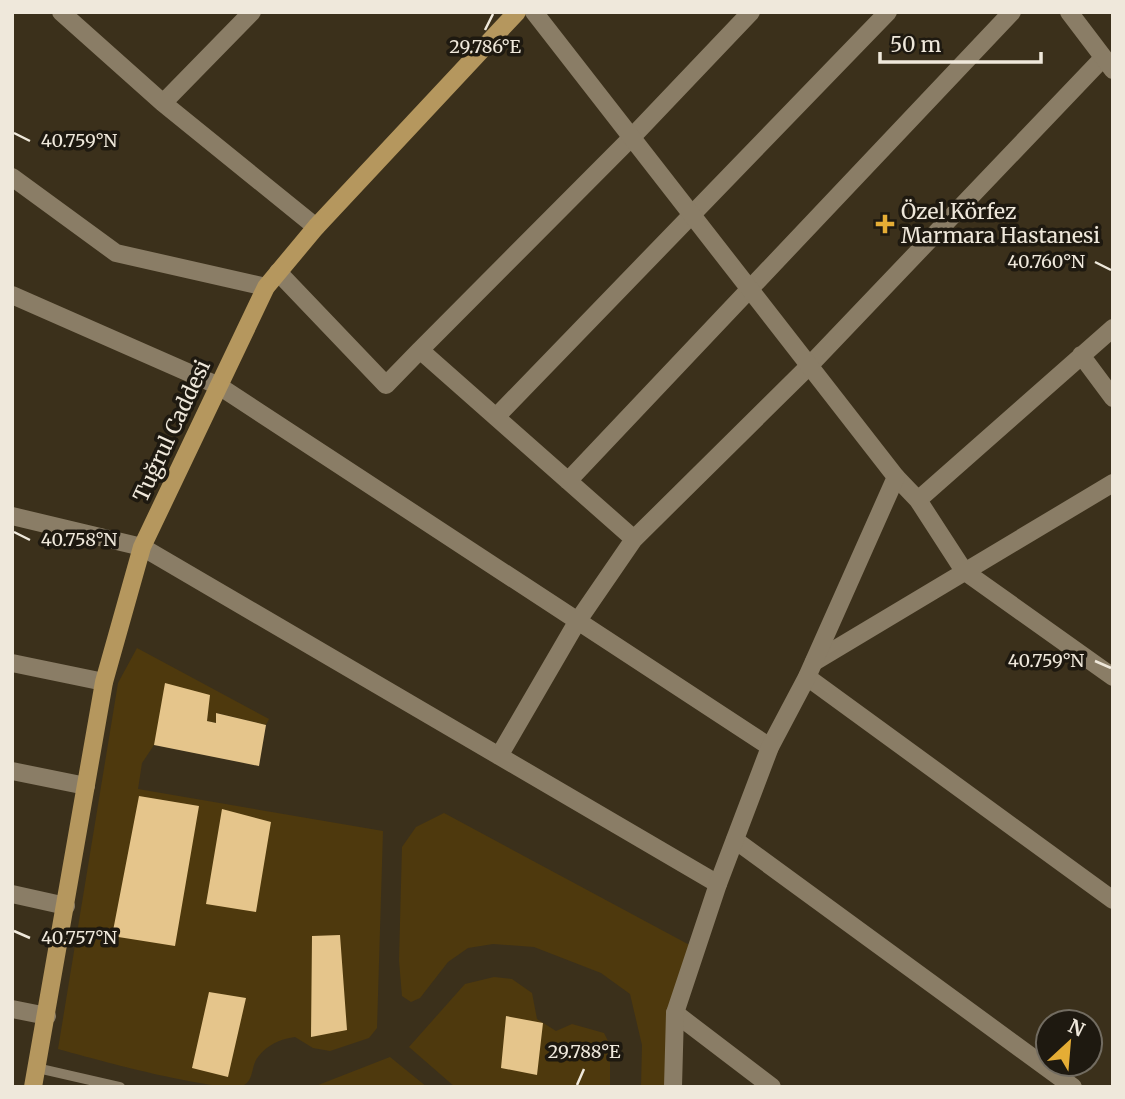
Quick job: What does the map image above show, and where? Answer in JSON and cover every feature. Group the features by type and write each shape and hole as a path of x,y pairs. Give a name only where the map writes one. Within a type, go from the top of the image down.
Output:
{"main road":[{"name":"Tuğrul Caddesi","path":"33,1087 104,682 142,547 266,287 316,227 517,12"}],"street":[{"path":"61,12 163,103 316,227"},
{"path":"163,103 252,12"},
{"path":"534,12 896,477 918,500 964,571 1113,677"},
{"path":"278,272 386,385 632,137 751,12"},
{"path":"496,417 888,12"},
{"path":"568,481 1012,12"},
{"path":"499,756 578,622 634,539 1108,64 1069,12"},
{"path":"12,177 116,253 266,287"},
{"path":"12,295 219,386 770,747"},
{"path":"918,500 1113,328"},
{"path":"420,350 634,539"},
{"path":"1081,355 1113,398"},
{"path":"673,1087 675,1013 718,884 770,747 811,669 896,477"},
{"path":"811,669 964,571 1113,483"},
{"path":"12,516 142,547 718,884"},
{"path":"12,663 104,682"},
{"path":"811,669 1113,900"},
{"path":"12,771 86,786"},
{"path":"735,840 1073,1087"},
{"path":"12,894 66,906"},
{"path":"12,1009 47,1016"},
{"path":"675,1013 772,1087"}],"lane":[{"path":"37,1068 120,1087"}],"shaded area":[{"path":"137,648 269,719 266,725 217,713 216,723 207,721 209,696 154,745 142,763 138,789 383,831 377,1028 369,1038 330,1051 313,1048 295,1037 279,1041 265,1049 258,1057 247,1083 231,1087 154,1074 58,1049 118,683"},
{"path":"444,813 697,949 675,1013 673,1087 641,1087 642,1045 630,994 601,973 534,947 493,944 468,948 448,962 420,998 411,1002 402,996 399,960 402,847 416,827"},
{"path":"494,977 512,979 532,993 537,1019 556,1031 572,1024 604,1033 610,1045 610,1087 455,1087 409,1047 465,984"},
{"path":"390,1057 427,1087 313,1087"}],"building":[{"path":"165,683 210,695 207,721 216,723 216,713 266,725 259,766 154,745"},
{"path":"139,796 199,806 175,946 112,936"},
{"path":"222,809 271,822 256,912 206,904"},
{"path":"340,935 347,1030 311,1037 312,936"},
{"path":"209,992 246,998 228,1077 192,1068"},
{"path":"506,1016 543,1023 537,1075 501,1068"}],"place":[{"name":"Özel Körfez Marmara Hastanesi","path":"885,224"}]}
